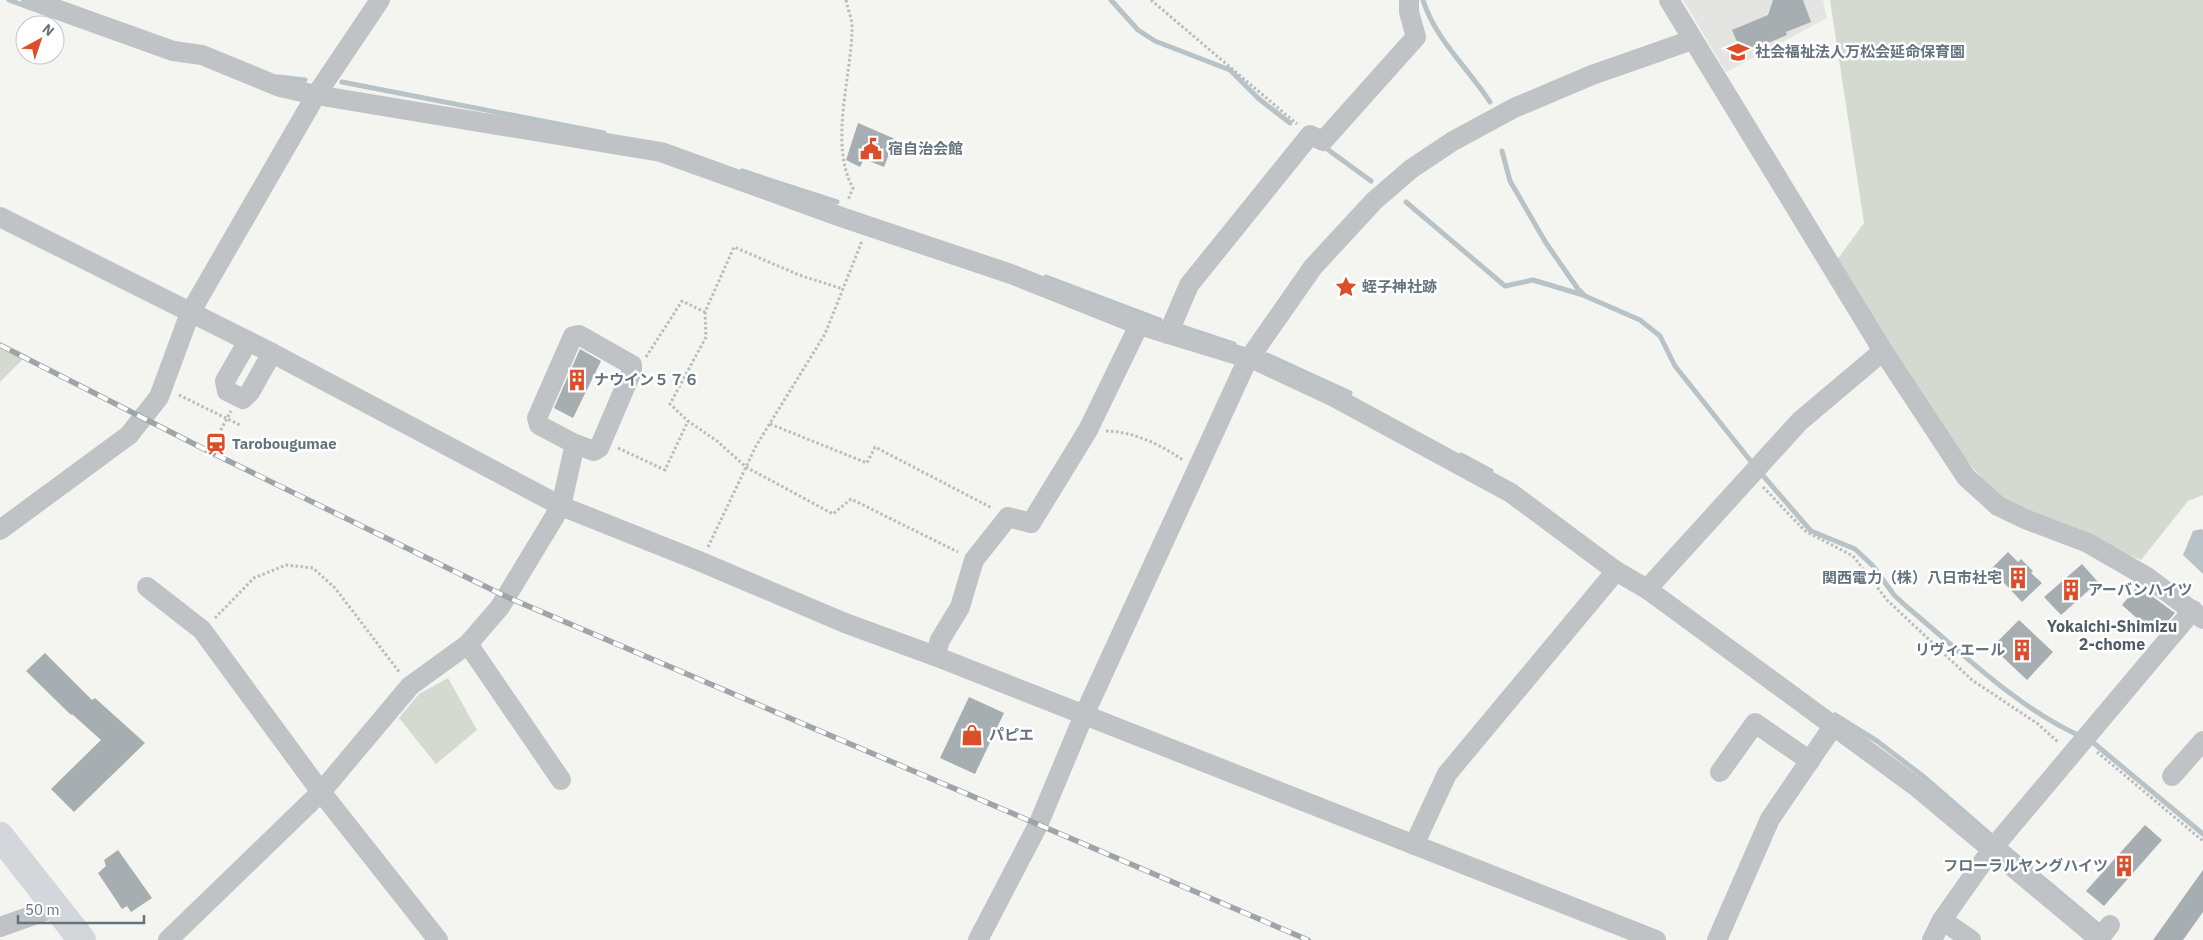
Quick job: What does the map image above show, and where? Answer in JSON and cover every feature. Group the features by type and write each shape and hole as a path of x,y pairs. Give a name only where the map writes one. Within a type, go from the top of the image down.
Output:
{"highway":[{"path":"0,836 82,940"}],"street":[{"path":"31,0 173,51 202,55 280,86 316,95 660,152 841,217 1011,274 1139,325 1248,359 1334,397 1511,494 1616,571 1647,589 1918,788 1992,849 2103,935"},
{"path":"0,530 129,435 159,397 190,313 316,95 380,0"},
{"path":"1168,334 1189,285 1310,135 1323,140 1416,37 1409,12 1409,0"},
{"path":"1669,0 1883,351 1966,478 1998,506 2024,519 2088,543 2147,577 2198,615 2079,745 1992,849 1942,920 1932,940"},
{"path":"978,940 1038,825 1084,715 1248,359 1313,267 1374,202 1411,170 1453,142 1514,108 1592,75 1692,40"},
{"path":"0,217 272,353 561,506 700,561 845,623 935,656 1414,844 1622,934 1656,940"},
{"path":"935,656 940,640 960,607 974,560 1008,517 1030,523 1088,430 1139,325"},
{"path":"579,335 632,365 632,371 599,448 594,451 575,444 539,425 537,418 573,336 579,335"},
{"path":"248,341 225,381 227,391 243,399 250,392 272,353"},
{"path":"1647,589 1800,421 1883,351"},
{"path":"168,940 321,792 410,686 468,644 507,597 561,506 575,444"},
{"path":"1414,844 1447,774 1616,571"},
{"path":"147,587 202,630 321,792 438,940"},
{"path":"468,644 561,780"},
{"path":"1720,772 1755,723 1810,761"},
{"path":"1717,940 1770,819 1834,725"},
{"path":"2172,776 2203,741"},
{"path":"0,927 56,907"},
{"path":"1942,920 1971,940"}],"path":[{"path":"841,217 852,188 845,174 842,119 852,29 846,0"},
{"path":"1151,0 1310,135"},
{"path":"700,561 746,467 825,334 868,226"},
{"path":"843,289 799,275 734,247 705,312 706,337 670,404 688,421 717,441 746,467 833,514 851,499 974,560"},
{"path":"632,365 642,364 682,301 705,312"},
{"path":"163,387 242,426"},
{"path":"216,439 235,403"},
{"path":"602,440 665,470 688,421"},
{"path":"770,424 867,464 875,447 1008,517"},
{"path":"1088,430 1126,431 1162,447 1197,470"},
{"path":"1757,467 1805,531 1853,556 1887,600 1972,680 2038,724 2079,745 2203,841"},
{"path":"202,630 254,578 286,565 313,568 335,588 410,686"}],"shaded area":[{"name":"社会福祉法人万松会延命保育園","path":"1683,0 1823,0 1827,18 1726,72"},
{"path":"1830,0 2203,0 2203,495 2188,501 2141,560 2004,503 1951,443 1837,260 1864,223"},
{"path":"0,343 27,355 0,382"},
{"path":"2203,530 2203,574 2183,555 2193,531"},
{"path":"448,678 477,730 436,764 399,718 419,694"}],"building":[{"path":"1773,0 1803,0 1811,22 1786,32 1787,35 1742,54 1732,30 1768,15"},
{"name":"宿自治会館","path":"858,123 895,139 884,167 864,159 860,167 846,160"},
{"name":"ナウイン５７６","path":"580,349 601,361 573,418 554,408"},
{"name":"関西電力（株）八日市社宅","path":"2008,552 2018,562 2021,559 2033,571 2031,573 2042,583 2022,602 1991,569"},
{"name":"アーバンハイツ","path":"2082,564 2098,582 2061,615 2044,597"},
{"path":"2138,586 2175,613 2156,635 2122,605"},
{"name":"リヴィエール","path":"2019,620 2053,652 2027,680 1992,647"},
{"path":"45,653 92,700 95,698 145,743 74,812 51,789 101,740 71,715 26,671"},
{"name":"パピエ","path":"969,697 1004,713 975,774 940,758"},
{"name":"フローラルヤングハイツ","path":"2145,825 2162,840 2104,906 2086,891"},
{"path":"118,850 152,898 131,912 127,906 122,909 98,873 106,866 104,860"},
{"path":"2203,870 2203,912 2183,940 2153,940"}],"waterway":[{"path":"9,0 28,7"},
{"path":"1111,0 1138,30 1155,41 1230,70 1259,99 1290,123"},
{"path":"1423,0 1435,28 1490,102"},
{"path":"278,77 305,80"},
{"path":"342,82 604,133"},
{"path":"1323,146 1371,181"},
{"path":"1502,151 1510,181 1546,243 1578,289 1585,296 1640,320 1660,336 1675,366 1753,464"},
{"path":"742,171 837,202"},
{"path":"1406,202 1505,286 1533,280 1583,295"},
{"path":"1046,277 1160,320"},
{"path":"1183,327 1234,344"},
{"path":"1267,355 1350,393"},
{"path":"1461,455 1491,471"},
{"path":"1759,471 1811,531 1855,549 1873,566 1894,595 1968,660 2033,710 2080,736"},
{"path":"1835,715 1877,741 1924,777 1994,838"},
{"path":"2090,740 2203,834"},
{"path":"2001,843 2102,928"}],"railway":[{"path":"0,345 206,450 507,597 1308,940"}],"place":[{"name":"社会福祉法人万松会延命保育園","path":"1738,52"},
{"name":"宿自治会館","path":"871,149"},
{"name":"蛭子神社跡","path":"1346,287"},
{"name":"ナウイン５７６","path":"577,380"},
{"name":"Tarobougumae","path":"216,444"},
{"name":"関西電力（株）八日市社宅","path":"2018,578"},
{"name":"アーバンハイツ","path":"2071,590"},
{"name":"リヴィエール","path":"2022,650"},
{"name":"パピエ","path":"972,735"},
{"name":"フローラルヤングハイツ","path":"2124,866"}],"district":[{"name":"Yokaichi-Shimizu 2-chome","path":"2112,635"}]}
